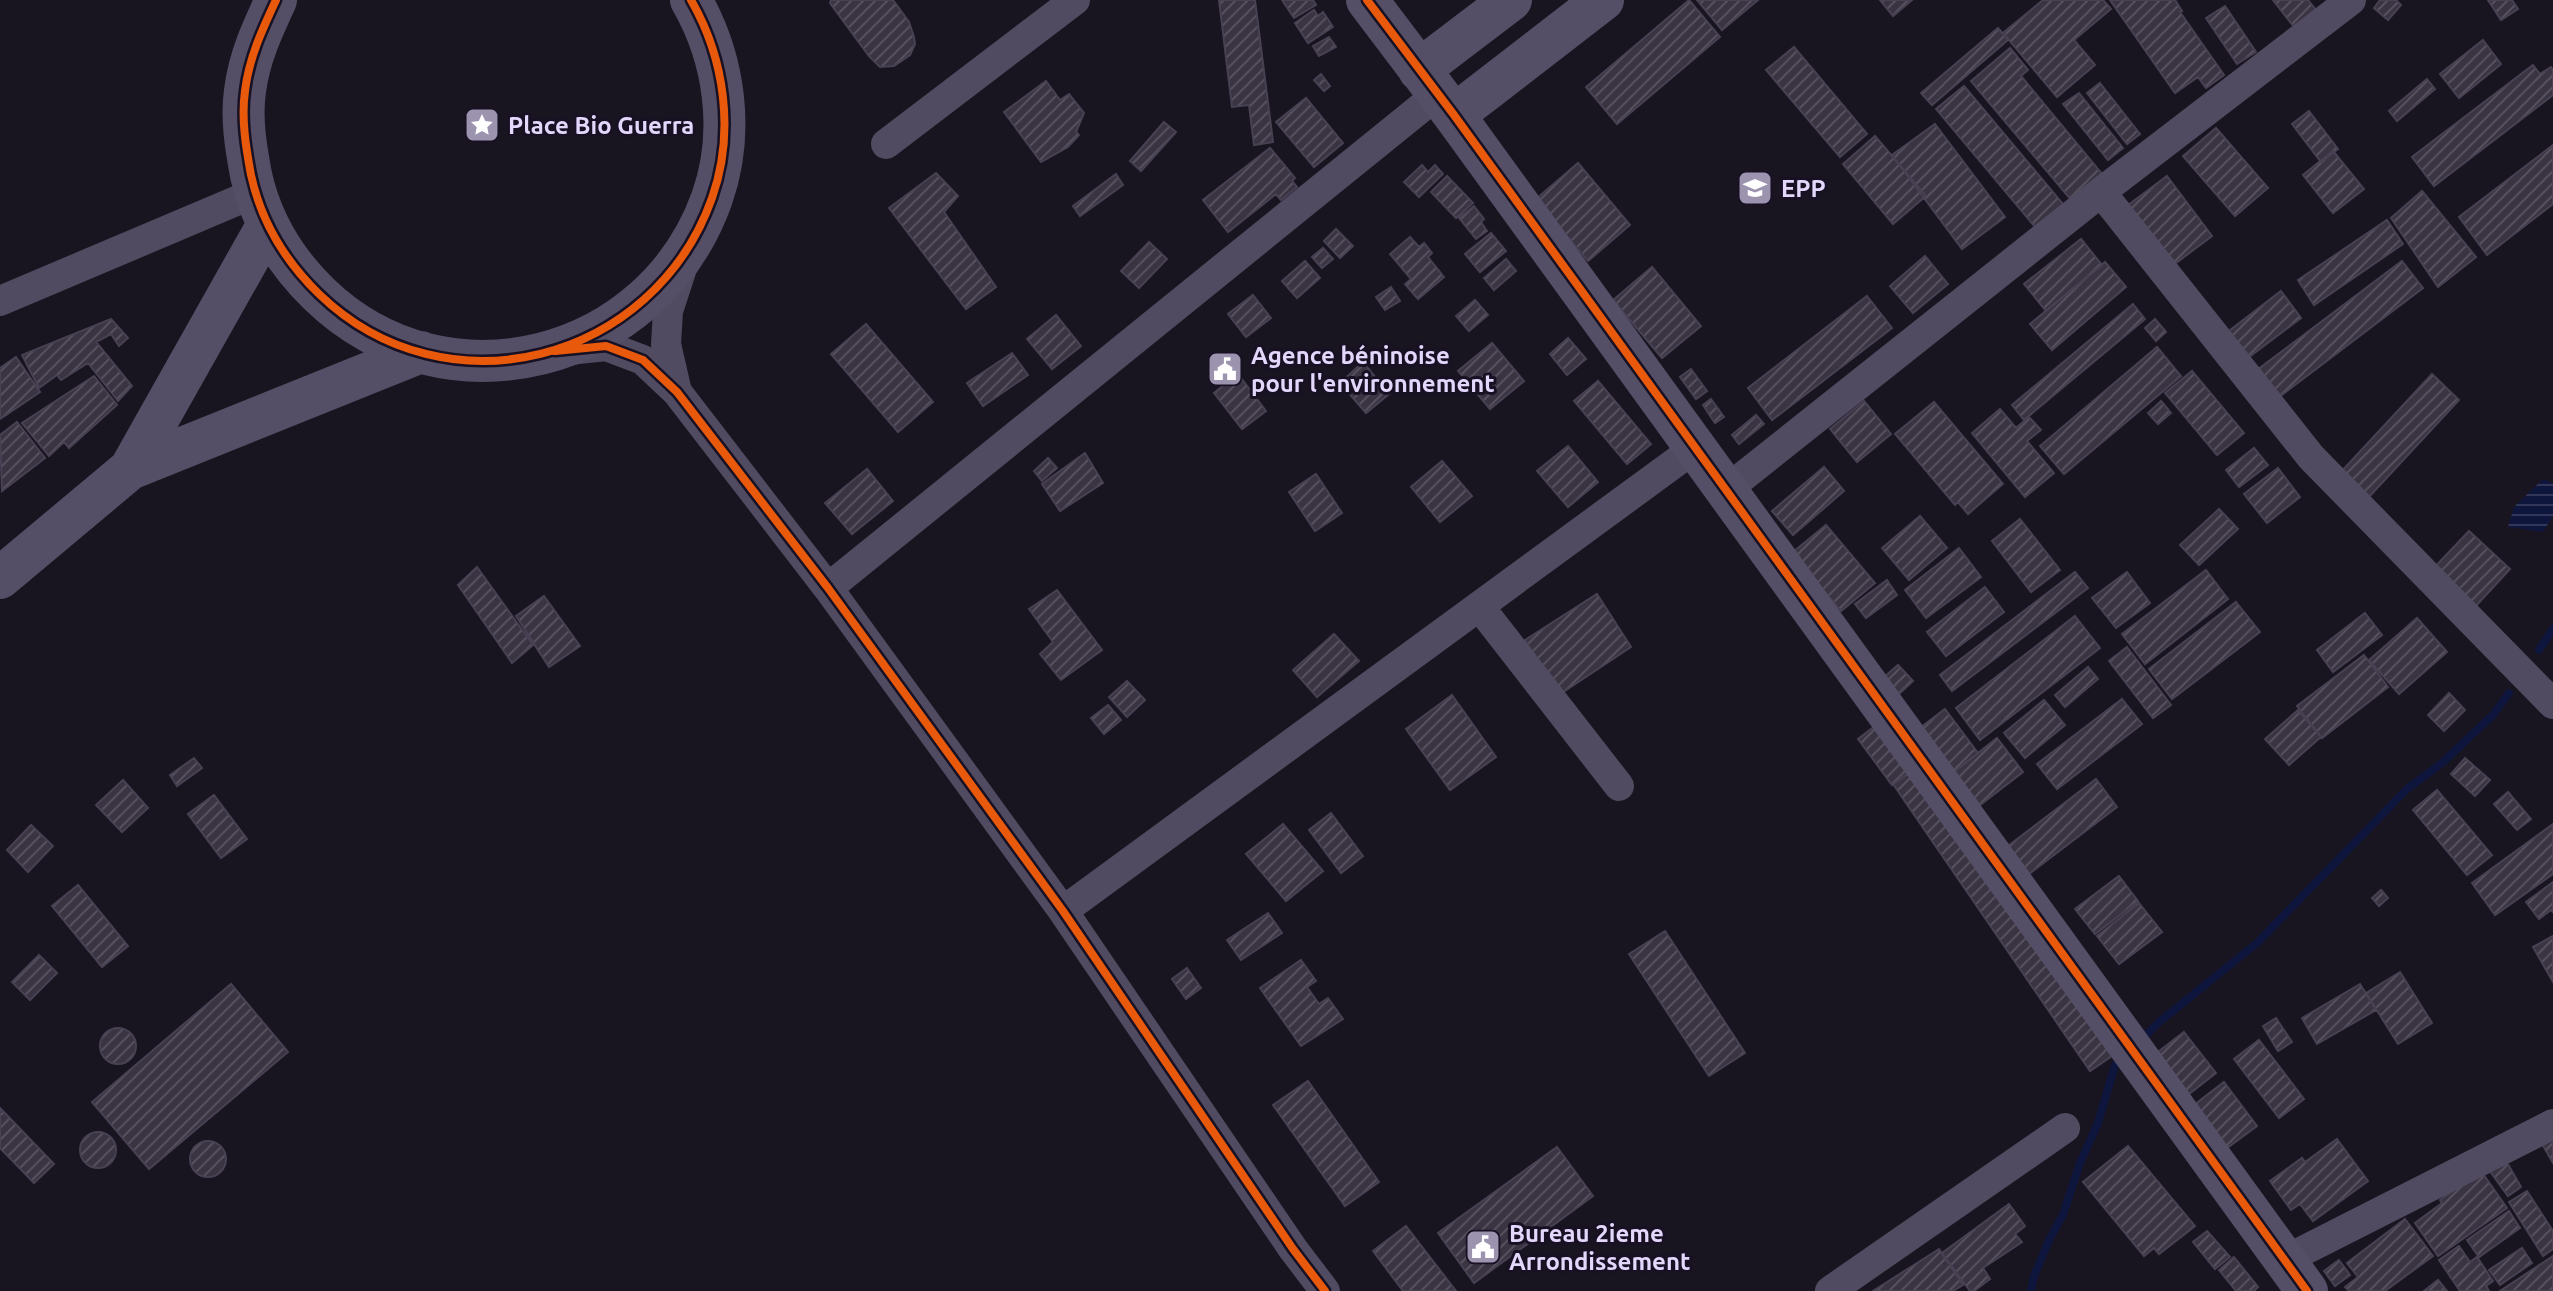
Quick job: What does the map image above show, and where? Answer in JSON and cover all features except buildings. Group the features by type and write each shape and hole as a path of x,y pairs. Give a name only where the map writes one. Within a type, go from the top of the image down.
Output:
{"street":[{"path":"276,0 256,42 245,92 245,143 261,208 284,254 330,305 368,330 421,352 481,361 519,359 555,351 606,346 643,360 677,392 828,588 1063,911 1293,1249 1325,1291"},
{"path":"555,351 600,332 631,312 658,287 688,249 705,219 723,151 724,117 721,82 713,48 691,0"},
{"path":"886,144 1075,0"},
{"path":"1367,0 2296,1276 2553,1124"},
{"path":"1437,93 1511,0"},
{"path":"828,588 1437,93 1603,0"},
{"path":"1726,490 2101,192 2351,0"},
{"path":"2101,192 2311,457 2553,704"},
{"path":"0,301 261,208"},
{"path":"130,469 261,208"},
{"path":"677,392 666,344 668,311 688,249"},
{"path":"0,578 130,469 421,352"},
{"path":"1063,911 1695,448"},
{"path":"1479,606 1619,786"},
{"path":"1830,1291 2065,1128"}],"shaded area":[{"path":"2543,479 2553,483 2553,516 2543,532 2508,527 2514,507"}],"waterway":[{"path":"2539,650 2553,629"},
{"path":"2140,1041 2257,943 2407,789 2442,763 2493,715 2509,693"},
{"path":"2031,1291 2034,1276 2063,1215 2080,1163 2098,1123 2115,1065 2125,1057"}],"cycle path":[{"path":"276,0 253,56 244,102 251,175 261,208 276,239 295,268 319,294 370,332 426,354 484,361 541,354 596,333 644,299 684,254 712,198 723,148 724,122 719,71 703,23 691,0"},
{"path":"1367,0 1454,115 2307,1291"},
{"path":"555,351 606,346 643,360 677,392 828,588 1063,911 1293,1249 1325,1291"}],"place":[{"name":"Place Bio Guerra","path":"482,125"},
{"name":"EPP","path":"1755,188"},
{"name":"Agence béninoise pour l'environnement","path":"1225,369"},
{"name":"Bureau 2ieme Arrondissement","path":"1483,1247"}]}
